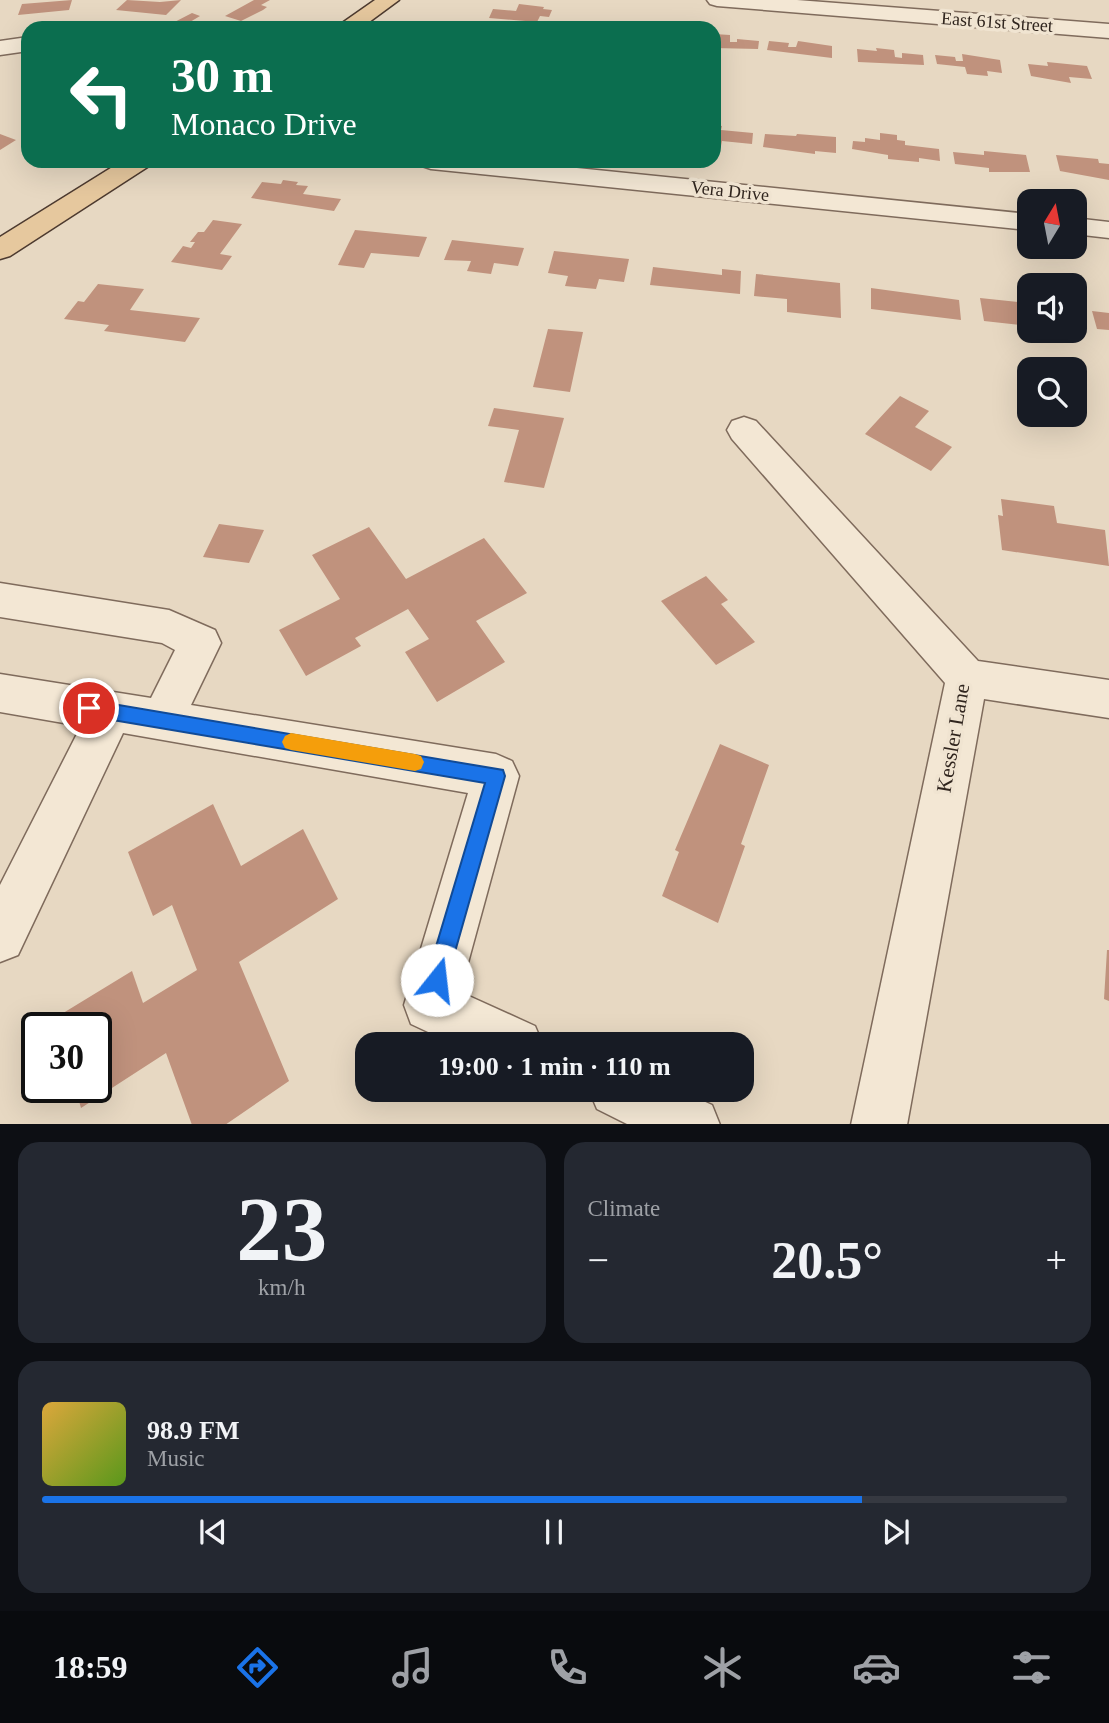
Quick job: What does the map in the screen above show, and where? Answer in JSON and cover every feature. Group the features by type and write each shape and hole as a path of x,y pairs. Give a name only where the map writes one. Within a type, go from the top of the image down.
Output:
{"main road":[{"path":"357,21 389,0"},
{"path":"0,250 129,168"}],"street":[{"name":"East 61st Street","path":"717,0 1109,31"},
{"path":"0,48 21,45"},
{"name":"Vera Drive","path":"500,168 1017,221"},
{"path":"1087,227 1109,230"},
{"name":"Kessler Lane","path":"744,430 967,678 879,1124"},
{"path":"0,600 169,627 200,643 162,720"},
{"path":"967,678 1109,699"},
{"path":"0,693 496,776 430,1005 488,1032"},
{"path":"0,937 111,712"},
{"path":"642,1102 690,1124"}],"building":[{"path":"72,0 69,10 18,15 22,4"},
{"path":"127,0 181,0 166,15 116,10"},
{"path":"254,0 270,0 261,5 267,7 263,10 241,21 225,16"},
{"path":"519,4 552,10 549,17 540,16 538,21 489,18 493,9 516,11"},
{"path":"192,13 200,16 192,21 177,21"},
{"path":"721,34 730,35 730,42 737,42 737,39 759,41 758,49 721,48"},
{"path":"769,41 789,43 788,47 796,47 798,41 832,46 832,58 767,50"},
{"path":"876,48 894,50 895,57 902,58 902,53 923,55 924,65 858,62 857,49 877,51"},
{"path":"962,54 1000,60 1002,73 987,71 988,76 967,74 965,67 937,64 935,55 955,57 956,61 963,61"},
{"path":"1047,62 1087,66 1092,79 1069,77 1071,83 1031,76 1028,64 1048,66"},
{"path":"721,130 753,133 752,144 722,141 721,146"},
{"path":"880,133 897,135 897,140 905,141 905,145 939,149 940,161 919,158 919,162 888,159 888,155 852,149 853,141 865,142 865,138 880,140"},
{"path":"0,134 16,140 0,150"},
{"path":"765,134 836,137 836,153 815,151 815,154 763,147"},
{"path":"984,151 1026,155 1030,172 989,172 989,168 955,164 953,152 984,155"},
{"path":"1056,155 1098,159 1099,163 1109,164 1109,180 1060,171"},
{"path":"283,180 308,186 303,194 341,199 334,211 251,198 262,182 281,184"},
{"path":"213,220 242,224 220,254 232,256 222,270 171,262 183,246 191,248 195,242 190,242 198,232 204,232"},
{"path":"355,230 427,237 419,257 371,253 364,268 338,265"},
{"path":"452,240 524,248 518,266 494,263 491,274 467,271 471,261 444,260"},
{"path":"554,251 629,259 624,282 599,279 596,289 565,286 568,276 548,273"},
{"path":"653,267 722,275 722,269 741,271 740,294 650,285"},
{"path":"756,274 840,283 841,318 787,312 787,299 754,296"},
{"path":"98,284 144,289 130,310 200,318 185,342 104,331 109,325 64,319 78,301 84,302"},
{"path":"871,288 959,300 961,320 871,309"},
{"path":"980,298 1017,302 1017,325 984,321"},
{"path":"1092,311 1109,313 1109,330 1097,329"},
{"path":"548,329 583,332 570,392 533,387"},
{"path":"900,396 929,411 915,427 952,447 931,471 865,434"},
{"path":"494,408 564,418 544,488 504,482 519,430 488,426"},
{"path":"1001,499 1054,506 1057,523 1105,530 1109,566 1002,550 998,515 1003,516"},
{"path":"219,524 264,530 249,563 203,557"},
{"path":"369,527 406,579 484,538 527,593 476,621 505,662 437,702 405,652 429,639 408,609 355,638 361,646 306,676 279,630 340,599 312,555"},
{"path":"706,576 728,600 721,604 755,642 716,665 661,601"},
{"path":"720,744 769,765 741,844 745,846 718,923 662,896 679,852 675,850"},
{"path":"213,804 241,866 303,829 338,899 239,962 289,1081 226,1124 192,1124 166,1053 112,1088 112,1012 65,1012 132,971 143,1003 197,970 172,905 153,916 128,852"},
{"path":"1109,950 1109,1001 1104,999"}],"slow traffic":[{"path":"291,742 415,762"}],"route":[{"path":"89,708 496,776 437,980"}]}
